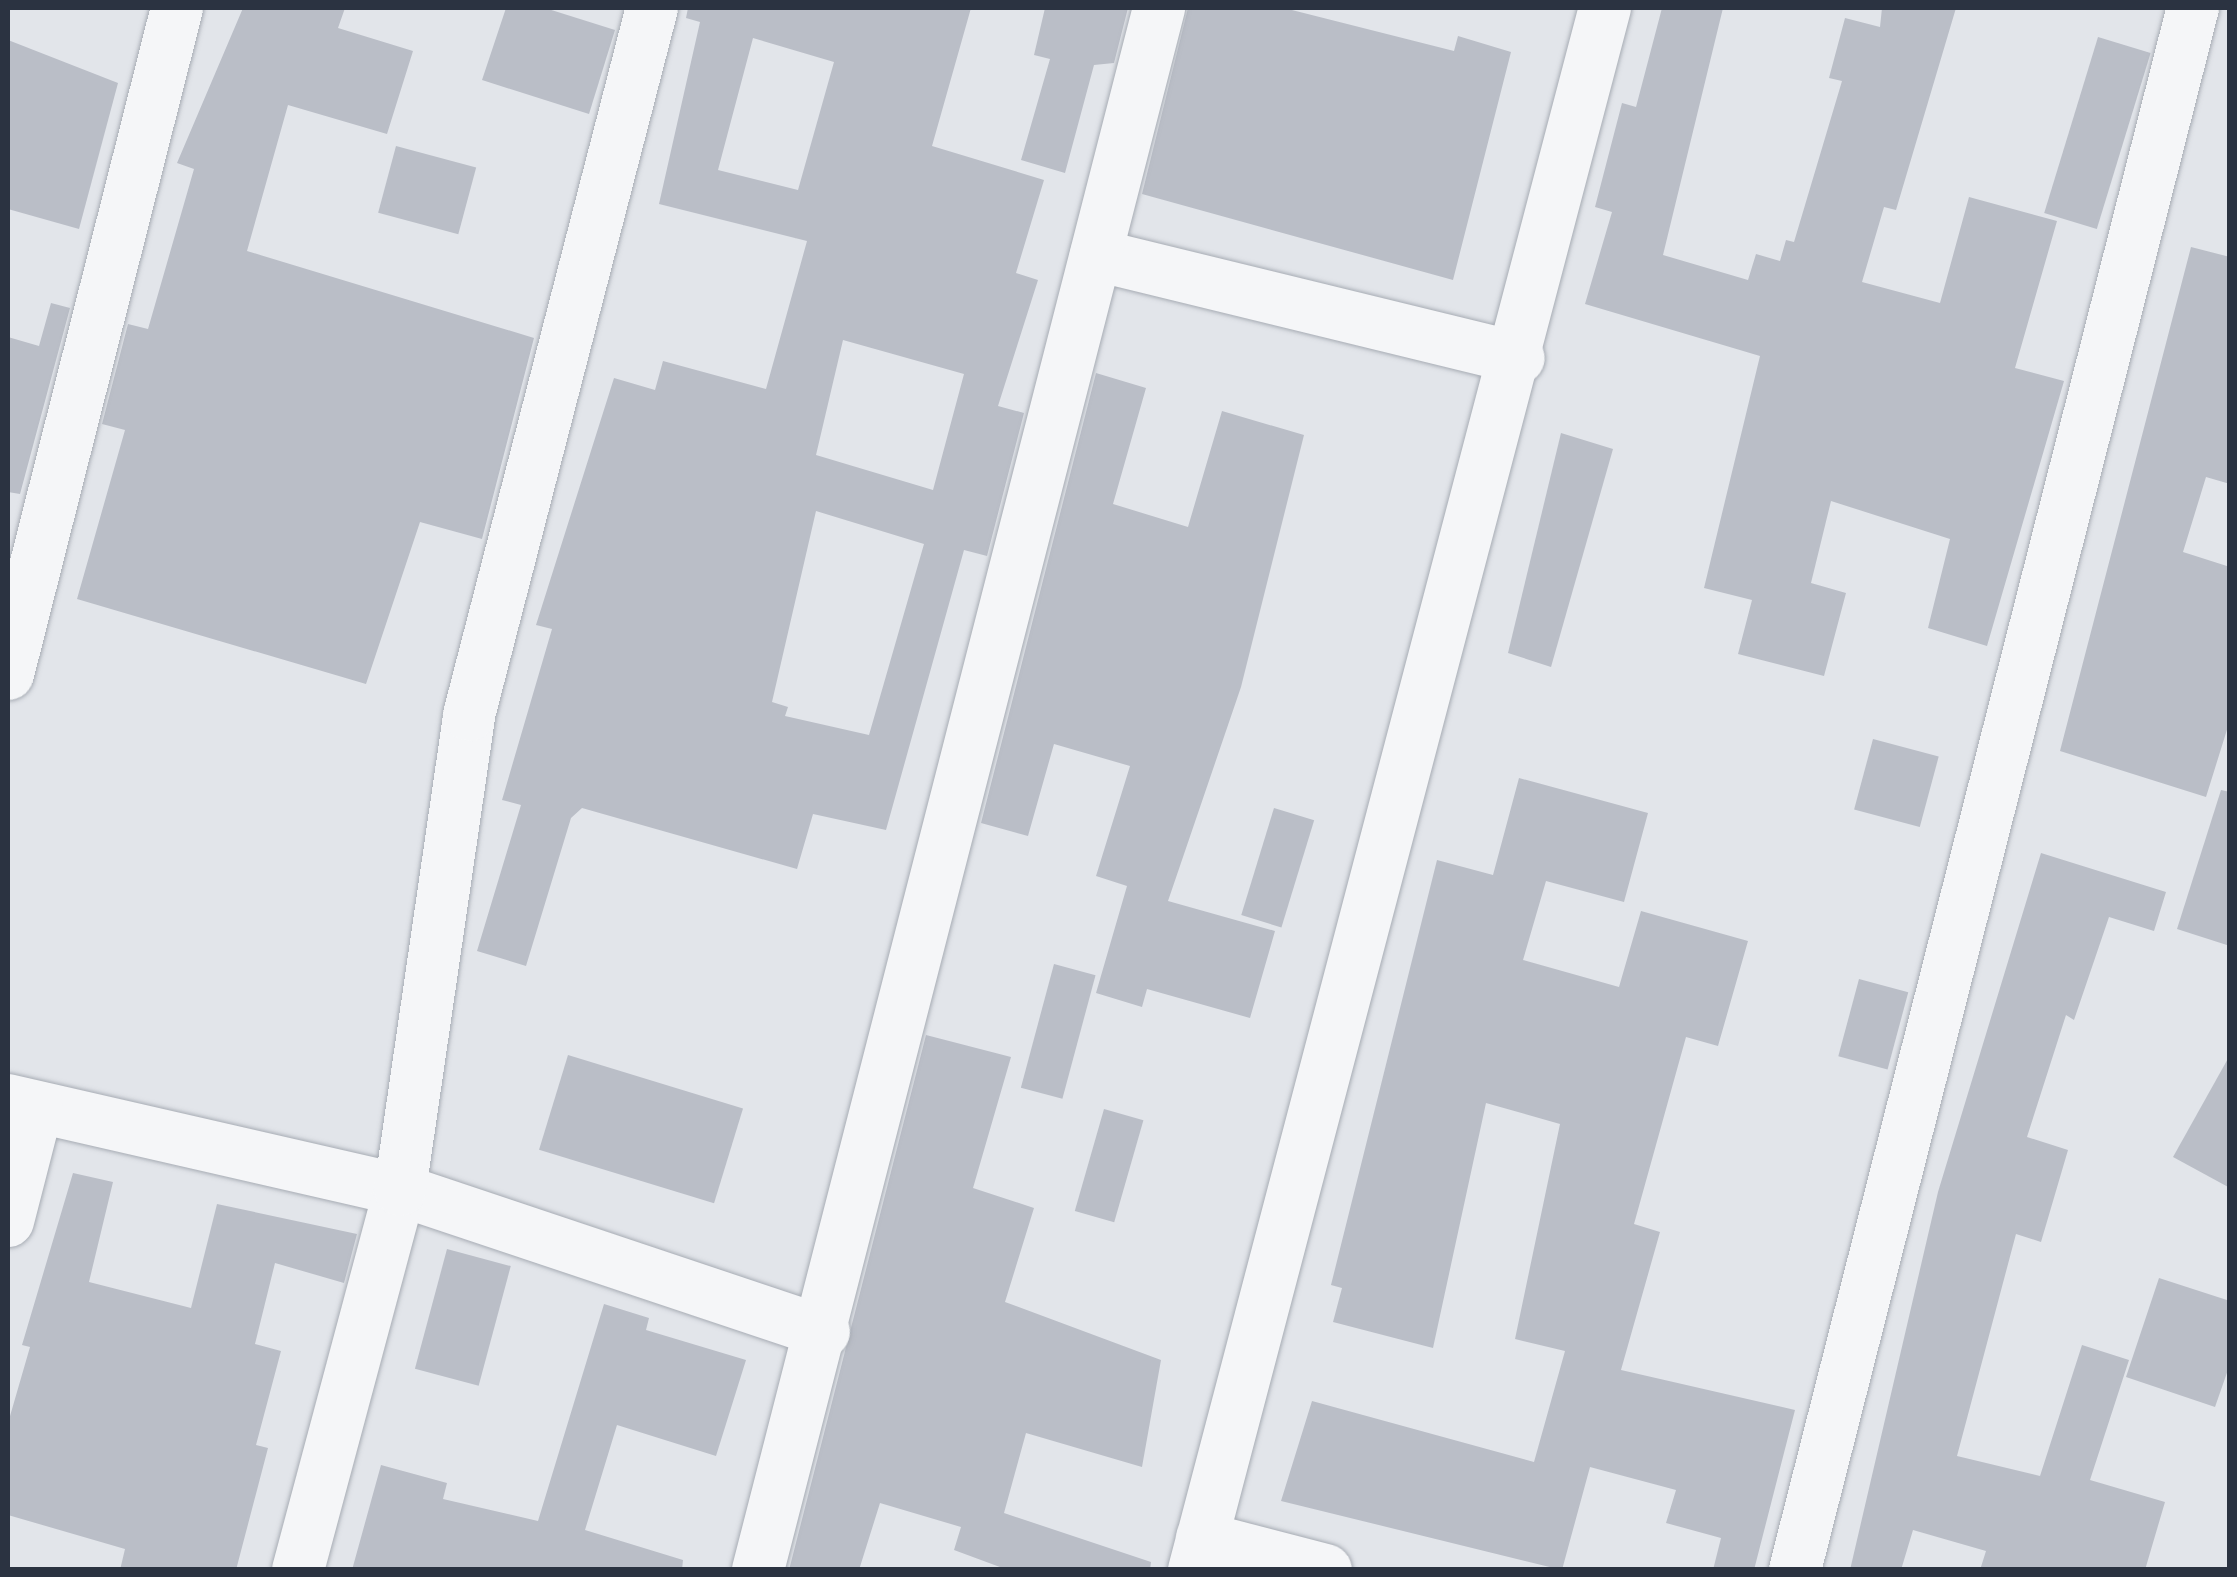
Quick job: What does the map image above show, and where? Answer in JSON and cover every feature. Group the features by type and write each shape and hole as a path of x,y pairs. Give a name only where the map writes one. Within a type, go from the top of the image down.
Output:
{"street":[{"path":"8,674 177,8"},
{"path":"298,1570 400,1190 468,715 652,8"},
{"path":"758,1570 824,1332 1159,8"},
{"path":"1326,1570 1198,1554 1519,358 1605,8"},
{"path":"1795,1570 2193,8"},
{"path":"1096,255 1519,358"},
{"path":"8,1220 22,1104 400,1190 824,1332"}],"building":[{"path":"243,8 345,8 338,28 413,51 387,134 288,105 247,251 534,338 482,539 420,522 366,684 77,599 125,430 102,424 128,324 148,329 194,169 177,163"},
{"path":"506,8 545,8 615,30 589,114 482,80"},
{"path":"688,8 971,8 932,146 1044,180 1016,273 1038,280 998,406 1024,413 987,556 964,550 886,830 813,814 797,869 582,808 571,818 526,966 477,951 521,805 502,800 552,629 536,625 614,378 655,390 663,361 766,389 807,241 659,204 700,22 686,18","holes":["753,38 834,62 798,190 718,170","843,340 964,374 933,490 816,455","816,511 924,544 869,735 785,716 788,707 772,702"]},
{"path":"1045,8 1128,8 1114,63 1094,65 1065,173 1021,160 1050,59 1034,55"},
{"path":"1188,8 1284,8 1454,51 1458,36 1511,52 1453,280 1142,194"},
{"path":"1662,8 1723,8 1663,255 1748,280 1756,254 1780,261 1786,240 1794,242 1842,81 1829,78 1845,18 1880,27 1882,8 1956,8 1896,210 1884,207 1862,282 1940,303 1969,197 2057,221 2015,368 2064,381 1987,646 1928,628 1950,539 1831,501 1811,583 1846,593 1824,676 1738,654 1752,600 1704,588 1760,356 1585,304 1612,212 1595,207 1622,103 1636,107"},
{"path":"2098,37 2151,53 2097,229 2044,213"},
{"path":"8,40 118,83 79,229 8,209"},
{"path":"396,146 476,167 458,234 378,213"},
{"path":"2191,247 2230,257 2230,484 2206,477 2183,552 2230,567 2230,720 2206,797 2060,751"},
{"path":"51,303 70,308 20,494 8,492 8,337 39,346"},
{"path":"1096,373 1146,388 1113,504 1188,527 1222,411 1304,435 1241,687 1168,901 1275,931 1250,1018 1147,989 1142,1007 1096,993 1127,886 1096,876 1130,766 1054,744 1028,836 981,823"},
{"path":"1561,433 1613,449 1551,667 1508,653"},
{"path":"1873,739 1939,757 1920,827 1854,810"},
{"path":"1519,778 1648,813 1624,902 1546,881 1523,960 1619,987 1641,911 1748,941 1718,1046 1686,1037 1634,1224 1660,1232 1621,1370 1795,1410 1754,1570 1713,1570 1721,1538 1666,1523 1676,1490 1590,1467 1562,1570 1281,1501 1312,1401 1534,1462 1565,1351 1515,1339 1560,1124 1486,1103 1433,1348 1333,1322 1342,1288 1331,1285 1437,860 1493,875"},
{"path":"2221,790 2230,792 2230,946 2177,929"},
{"path":"1274,808 1314,820 1281,927 1241,915"},
{"path":"2041,853 2166,892 2154,931 2109,917 2074,1020 2066,1015 2027,1137 2068,1150 2041,1242 2016,1234 1957,1456 2040,1476 2082,1345 2129,1360 2090,1480 2165,1502 2145,1570 1980,1570 1986,1551 1913,1530 1901,1570 1850,1570 1938,1192"},
{"path":"1054,964 1096,975 1062,1099 1021,1088"},
{"path":"1859,979 1908,992 1888,1069 1838,1056"},
{"path":"926,1035 1011,1057 973,1188 1034,1208 1005,1302 1161,1360 1142,1467 1026,1433 1004,1513 1151,1562 1150,1570 1008,1570 954,1550 961,1527 880,1503 859,1570 789,1570"},
{"path":"568,1055 743,1109 714,1203 539,1150"},
{"path":"2230,1055 2230,1188 2173,1157"},
{"path":"1104,1109 1143,1120 1114,1222 1075,1211"},
{"path":"73,1173 113,1182 89,1282 191,1308 217,1204 357,1234 344,1283 275,1263 255,1344 281,1351 256,1445 268,1448 236,1570 120,1570 125,1549 8,1515 8,1423 30,1347 22,1345"},
{"path":"447,1249 511,1266 479,1386 415,1369"},
{"path":"2159,1278 2230,1301 2230,1364 2215,1407 2126,1377"},
{"path":"604,1304 649,1318 646,1330 746,1360 716,1456 617,1425 585,1530 683,1560 682,1570 352,1570 381,1465 447,1483 443,1499 538,1521"}]}
